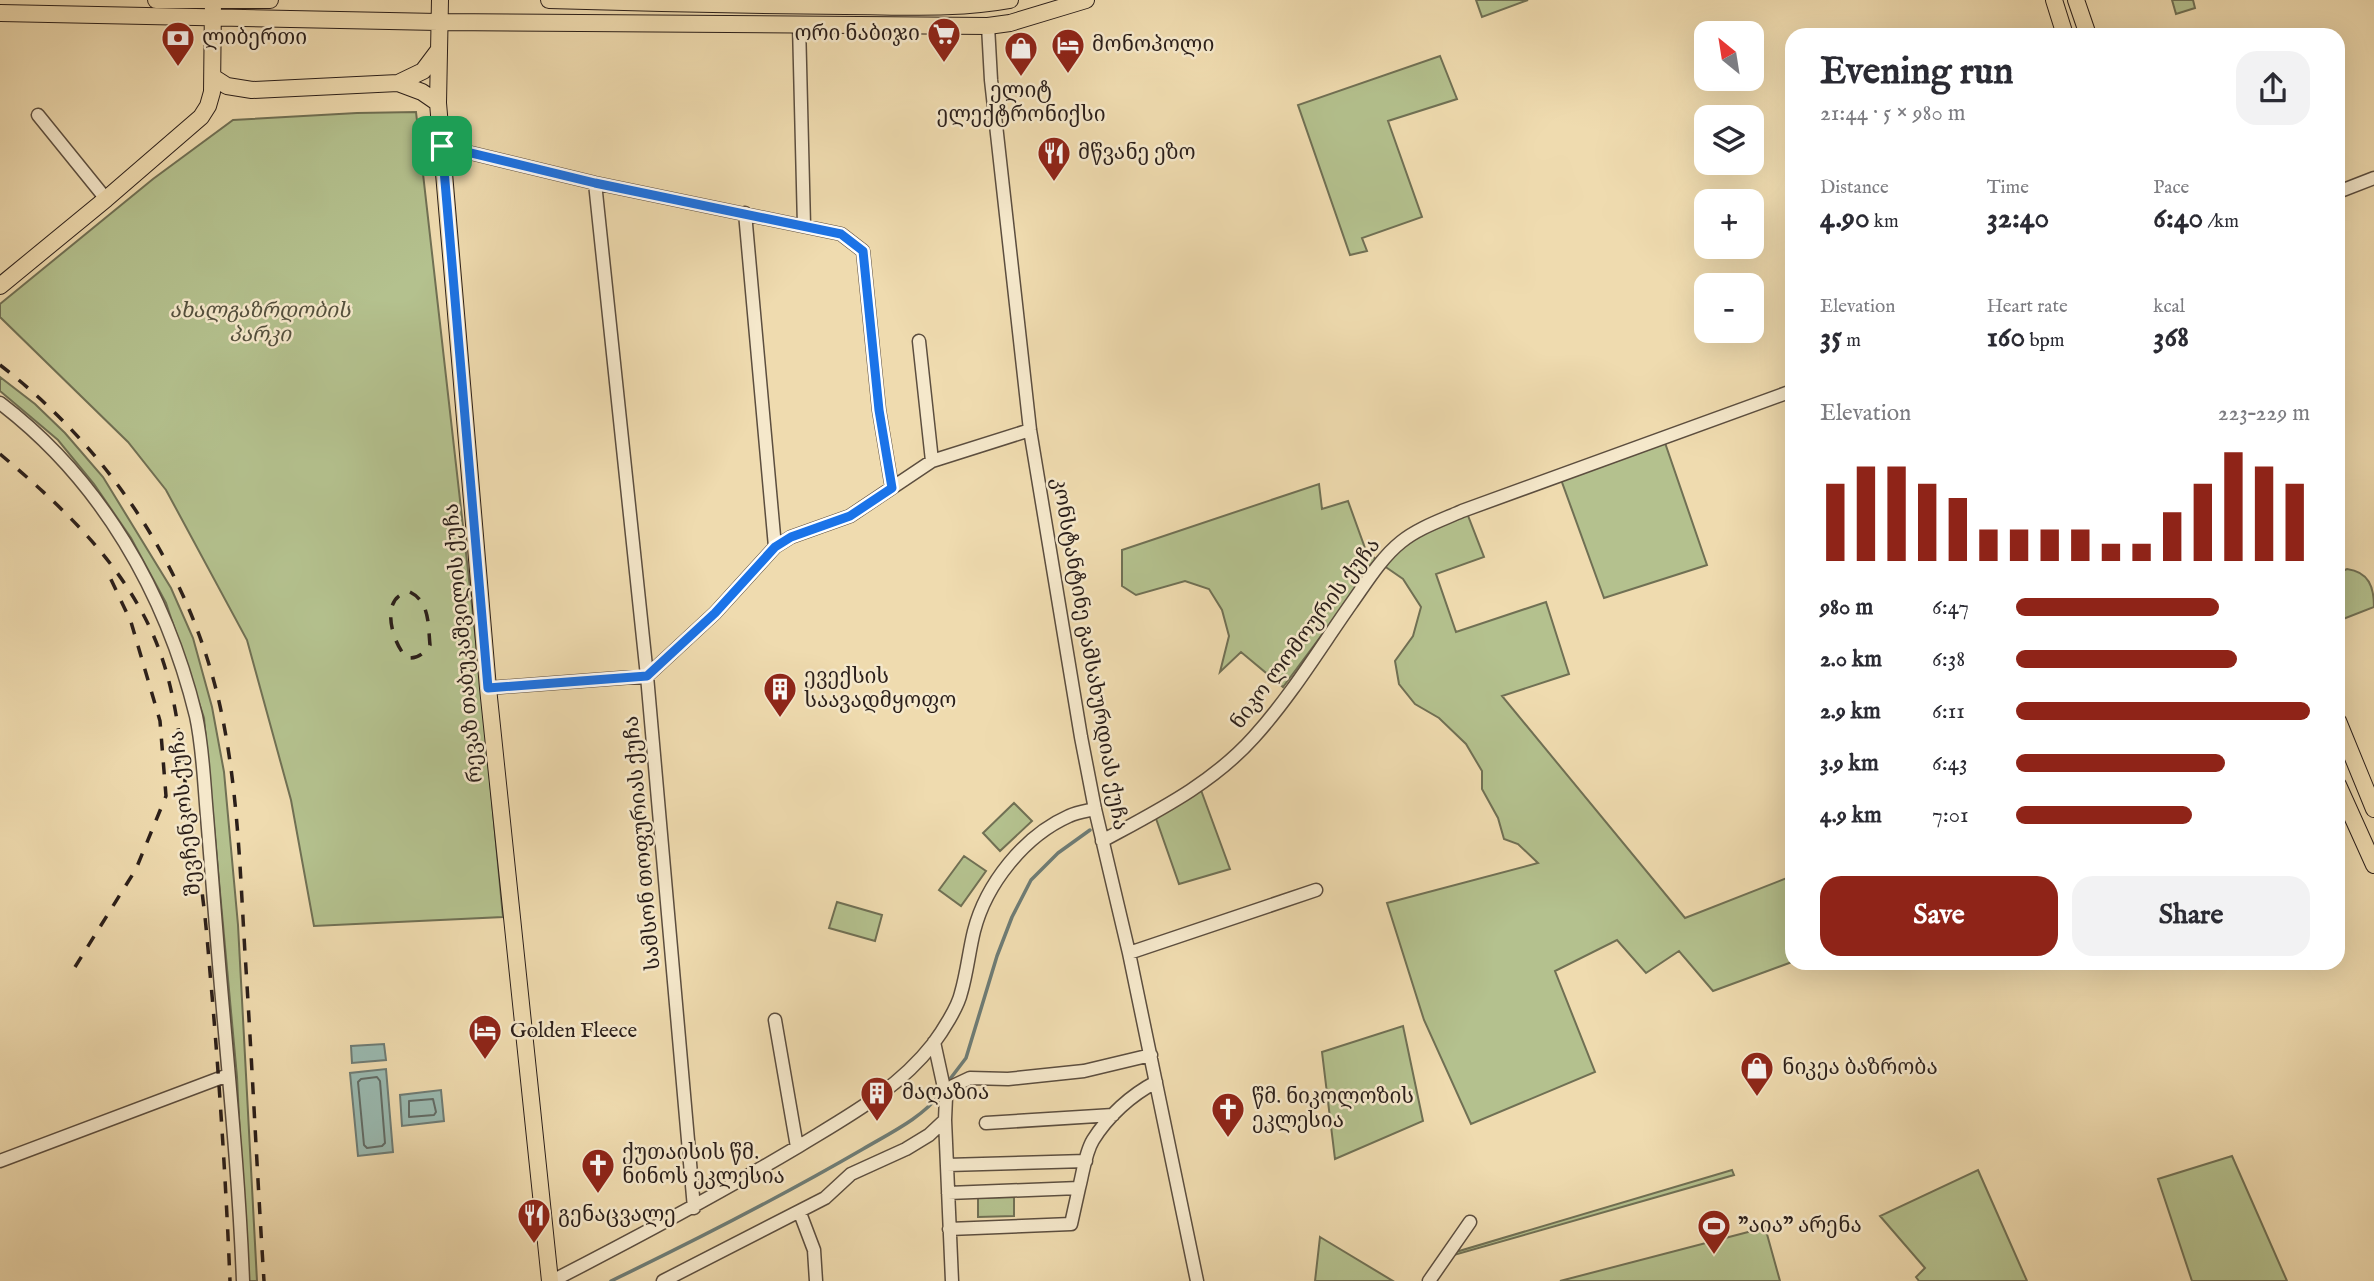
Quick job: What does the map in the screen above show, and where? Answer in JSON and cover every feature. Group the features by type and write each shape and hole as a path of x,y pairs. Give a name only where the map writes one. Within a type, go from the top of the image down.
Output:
{"main road":[{"path":"156,0 253,18 988,26 1018,21 1086,0"},
{"path":"0,13 18,7 213,9 270,0"},
{"name":"რევაზ თაბუკაშვილის ქუჩა","path":"440,0 438,103 488,688 551,1281"},
{"path":"550,0 754,6 930,7 1010,0"},
{"path":"2054,0 2063,28"},
{"path":"2077,0 2086,28"},
{"path":"987,2 988,26"},
{"path":"201,117 211,100 213,9"},
{"path":"212,51 227,29 253,18"},
{"path":"398,83 422,71 438,51"},
{"path":"212,77 227,86 251,90 398,83 422,92 438,103"},
{"path":"0,286 201,117 229,97 251,90"},
{"path":"2345,738 2374,809"},
{"path":"2345,801 2374,865"}],"street":[{"path":"799,24 804,226"},
{"name":"კონსტანტინე გამსახურდიას ქუჩა","path":"988,26 1030,430 1095,809 1129,953 1198,1281"},
{"path":"38,115 106,199"},
{"path":"442,146 595,183 841,234 863,251 879,410 892,488"},
{"path":"2345,189 2374,178"},
{"name":"სამსონ თოფურიას ქუჩა","path":"595,183 647,676 694,1208"},
{"path":"744,214 775,547"},
{"path":"919,341 932,461"},
{"name":"ნიკო ლომოურის ქუჩა","path":"1102,841 1190,792 1253,738 1374,572 1401,542 1462,511 1785,394"},
{"name":"შევჩენკოს ქუჩა","path":"0,403 68,466 96,499 124,539 166,620 196,718 205,790 239,1182 243,1281"},
{"path":"488,688 647,676 715,613 775,547 791,537 850,516 932,461 1030,430"},
{"path":"551,1281 694,1208 867,1105 904,1077 934,1042 961,996 975,929 986,900 1004,873 1024,845 1048,827 1071,814 1095,809"},
{"path":"1129,953 1316,890"},
{"path":"775,1020 797,1147"},
{"path":"934,1042 946,1097 952,1281"},
{"path":"946,1097 953,1086 970,1077 1008,1079 1084,1071 1151,1055"},
{"path":"0,1161 228,1075"},
{"path":"949,1229 1071,1224 1091,1142 1137,1092 1156,1082"},
{"path":"986,1123 1114,1115"},
{"path":"663,1281 692,1274 800,1213 825,1198 851,1174 906,1149 929,1135 945,1120"},
{"path":"947,1165 1086,1161"},
{"path":"948,1193 1079,1188"},
{"path":"800,1213 814,1250 816,1281"},
{"path":"1429,1281 1470,1222"}],"green space":[{"path":"1476,0 1528,0 1482,17"},
{"path":"2172,0 2193,0 2195,8 2176,14"},
{"path":"1440,56 1457,99 1388,121 1422,217 1362,238 1367,251 1350,255 1298,105"},
{"name":"ახალგაზრდობის პარკი","path":"416,112 481,685 503,917 314,926 291,800 247,640 166,490 128,442 0,317 0,304 153,179 233,120"},
{"path":"0,377 35,404 65,433 103,477 171,588 193,638 212,707 224,772 238,925 257,1281 247,1281 237,1077 204,718 166,603 131,538 94,484 58,440 0,391"},
{"path":"1663,437 1707,565 1604,598 1559,474"},
{"path":"1319,484 1322,509 1348,501 1365,548 1377,561 1283,687 1241,652 1220,672 1229,636 1222,610 1209,589 1185,581 1136,595 1122,586 1122,550"},
{"path":"1465,508 1484,557 1436,574 1456,632 1546,602 1569,674 1502,696 1685,918 1785,879 1785,965 1713,991 1679,951 1646,973 1617,940 1555,971 1595,1072 1471,1124 1424,1020 1387,903 1538,863 1518,844 1504,839 1498,818 1482,789 1482,771 1466,744 1439,718 1415,704 1399,684 1395,661 1413,636 1421,607 1403,579 1377,561"},
{"path":"2345,570 2361,573 2369,582 2374,607 2345,618"},
{"path":"1198,782 1230,869 1179,884 1153,810"},
{"path":"1014,803 1032,821 1000,851 983,833"},
{"path":"964,856 986,871 961,906 939,890"},
{"path":"837,902 882,915 875,941 829,928"},
{"path":"1403,1026 1423,1121 1335,1159 1322,1052"},
{"path":"2232,1156 2287,1281 2192,1281 2158,1179"},
{"path":"1732,1170 1734,1175 1447,1257 1455,1247 1459,1251"},
{"path":"1978,1170 2027,1281 1919,1281 1916,1277 1925,1268 1880,1216"},
{"path":"1014,1197 1014,1216 978,1217 978,1198"},
{"name":"\"აია\" არენა","path":"1765,1227 1780,1281 1560,1281 1752,1231"},
{"path":"1320,1237 1393,1281 1315,1281"}],"water":[{"path":"384,1044 386,1060 352,1063 351,1046"},
{"path":"386,1069 393,1152 358,1156 350,1073"},
{"path":"441,1090 444,1121 402,1126 400,1095"}],"waterway":[{"path":"947,1083 966,1058 997,956 1012,917 1031,880 1058,853 1090,830"},
{"path":"611,1281 832,1166 905,1124 925,1110 941,1093"}],"railway":[{"path":"0,365 40,398 76,435 110,474 140,516 166,561 206,656 226,737 237,829 264,1281"},
{"path":"0,454 65,512 104,555 151,630 167,675 177,721 206,923 230,1281"},
{"path":"75,967 136,869 166,796 160,721 131,622 107,571"},
{"path":"410,592 417,596 425,608 430,645 414,658 407,658 401,651 391,620 394,601 400,595 410,592"}],"place":[{"name":"ორი ნაბიჯი","path":"944,64"},
{"name":"ლიბერთი","path":"178,68"},
{"name":"მონოპოლი","path":"1068,75"},
{"name":"ელიტ ელექტრონიქსი","path":"1021,78"},
{"name":"მწვანე ეზო","path":"1054,183"},
{"name":"ევექსის საავადმყოფო","path":"780,719"},
{"name":"Golden Fleece","path":"485,1061"},
{"name":"ნიკეა ბაზრობა","path":"1757,1098"},
{"name":"მაღაზია","path":"877,1123"},
{"name":"წმ. ნიკოლოზის ეკლესია","path":"1228,1139"},
{"name":"ქუთაისის წმ. ნინოს ეკლესია","path":"598,1195"},
{"name":"გენაცვალე","path":"534,1245"},
{"name":"\"აია\" არენა","path":"1714,1256"}],"route":[{"path":"442,146 595,183 841,234 863,251 879,410 892,488 850,516 791,537 775,547 715,613 647,676 488,688 442,146"}]}
